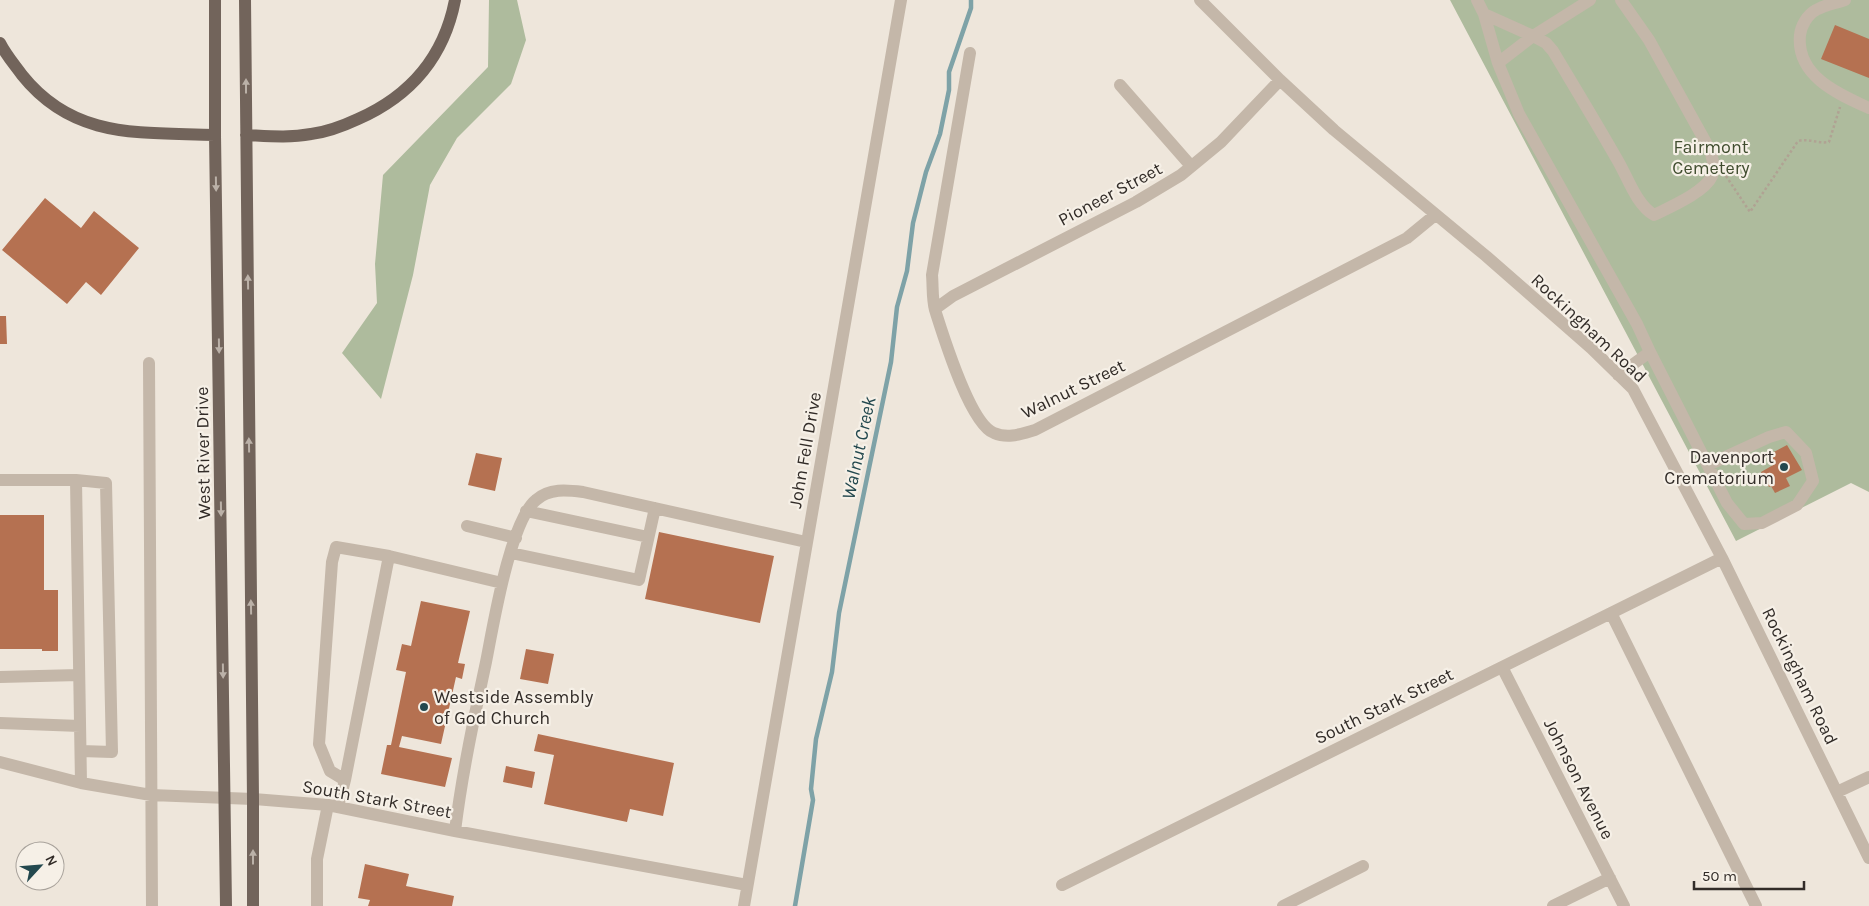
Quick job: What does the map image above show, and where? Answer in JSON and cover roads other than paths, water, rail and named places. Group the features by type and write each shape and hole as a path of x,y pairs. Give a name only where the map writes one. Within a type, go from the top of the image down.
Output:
{"main road":[{"name":"West River Drive","path":"216,0 226,906"},
{"path":"245,0 253,906"},
{"path":"246,135 279,137 311,134 338,128 368,115 397,98 420,76 439,48 452,18 455,0"},
{"path":"0,43 6,54 30,84 54,106 81,121 110,130 216,135"}],"street":[{"name":"John Fell Drive","path":"744,906 901,0"},
{"name":"Rockingham Road","path":"1200,0 1280,80 1334,130 1501,270 1633,389 1722,558 1869,858"},
{"path":"1477,0 1484,14 1498,63 1519,114 1638,324 1650,352 1727,503 1744,524 1762,523 1798,505 1813,481 1806,453 1786,432 1769,437 1708,465"},
{"path":"1498,63 1533,36 1590,0"},
{"path":"1484,14 1533,36 1546,43 1553,51 1619,162 1637,197 1648,211 1654,215 1707,185 1713,175 1714,165 1710,150 1649,40 1621,0"},
{"path":"1845,0 1815,10 1801,27 1799,44 1805,62 1814,76 1835,93 1869,108"},
{"name":"Walnut Street","path":"970,53 932,276 935,308 963,387 980,423 993,433 1012,436 1035,430 1398,243 1435,215"},
{"name":"Pioneer Street","path":"935,308 952,296 1136,202 1181,175 1221,142 1280,80"},
{"path":"1120,85 1191,166"},
{"path":"1618,374 1650,352"},
{"path":"149,362 152,906"},
{"path":"0,480 76,480 106,483 112,752 81,751"},
{"path":"76,480 81,783"},
{"path":"455,831 460,786 502,583 526,511 536,499 547,493 564,490 583,492 806,542"},
{"path":"511,553 639,580 655,508"},
{"path":"526,511 648,537"},
{"path":"467,526 516,538"},
{"path":"345,780 330,771 319,744 332,562 336,547 389,556 502,583"},
{"path":"317,906 317,859 333,806 345,780 389,556"},
{"name":"South Stark Street","path":"1062,885 1722,558"},
{"path":"1611,613 1756,906"},
{"name":"Johnson Avenue","path":"1502,667 1624,906"},
{"path":"0,677 79,675"},
{"path":"0,723 80,726"},
{"name":"South Stark Street","path":"0,762 81,783 152,795 253,799 333,806 455,831 747,885"},
{"path":"1837,792 1869,777"},
{"path":"1283,906 1364,866"},
{"path":"1553,906 1610,878"}],"waterway":[{"name":"Walnut Creek","path":"795,906 813,800 811,789 816,739 832,672 839,613 891,362 897,307 907,271 913,223 926,172 940,134 949,90 949,72 971,8 971,0"}],"place":[{"name":"Davenport Crematorium","path":"1784,467"},
{"name":"Westside Assembly of God Church","path":"424,707"}],"park label":[{"name":"Fairmont Cemetery","path":"1711,157"}]}
